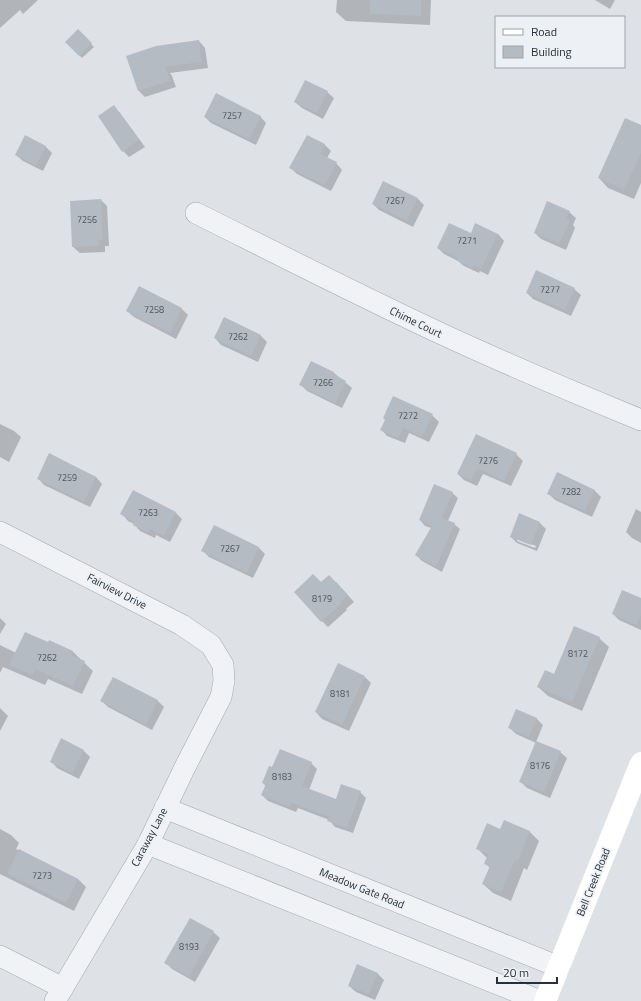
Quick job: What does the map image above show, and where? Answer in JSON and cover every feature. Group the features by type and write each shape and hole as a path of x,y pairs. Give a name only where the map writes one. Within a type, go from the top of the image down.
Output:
{"street":[{"name":"Chime Court","path":"196,213 443,335 555,385 641,420"},
{"name":"Fairview Drive","path":"0,532 182,625 211,645 223,665"},
{"name":"Caraway Lane","path":"59,994 134,865 148,844 221,697 224,681 223,665"},
{"name":"Bell Creek Road","path":"545,1001 641,763"},
{"name":"Meadow Gate Road","path":"165,808 559,967"},
{"path":"148,844 540,1001"},
{"path":"0,956 59,994"}],"building":[{"path":"370,0 421,0 421,16 370,14"},
{"path":"78,29 92,43 79,56 65,42"},
{"path":"199,40 202,62 164,67 166,68 170,81 138,91 126,56 156,46"},
{"path":"305,80 328,91 317,113 294,102"},
{"path":"216,93 261,116 249,139 204,117"},
{"path":"114,105 139,140 122,152 98,116"},
{"path":"625,118 641,125 641,153 624,190 598,178"},
{"path":"25,135 46,146 36,166 15,155"},
{"path":"307,135 325,144 320,154 337,162 325,185 289,168"},
{"path":"383,181 418,198 407,221 372,204"},
{"path":"101,199 103,240 99,240 99,246 72,247 70,201"},
{"path":"547,201 570,211 566,219 570,221 559,244 534,233"},
{"path":"449,223 471,233 475,223 498,234 481,269 474,265 472,268 456,260 458,258 437,248"},
{"path":"536,270 575,288 565,310 526,293"},
{"path":"139,286 182,308 170,333 126,311"},
{"path":"224,317 261,335 251,356 214,338"},
{"path":"311,361 334,372 333,374 346,381 335,403 299,385"},
{"path":"393,396 433,414 422,437 403,428 398,438 380,430 385,420 383,418"},
{"path":"476,434 517,453 504,481 477,468 471,480 457,474"},
{"path":"49,453 96,477 84,502 37,479"},
{"path":"557,472 595,490 585,511 547,494"},
{"path":"434,484 453,492 442,518 455,523 436,567 415,555 432,526 419,520"},
{"path":"133,490 176,512 164,536 150,529 148,533 133,525 134,522 120,514"},
{"path":"519,513 540,522 531,545 510,537"},
{"path":"214,525 259,547 247,573 201,551"},
{"path":"313,574 321,582 329,575 348,595 340,602 341,604 321,622 294,592"},
{"path":"622,590 641,598 641,615 636,625 612,614"},
{"path":"574,626 600,637 572,702 537,687 545,670 554,674"},
{"path":"25,632 48,642 49,640 73,651 71,655 85,661 73,686 35,669 32,675 9,665"},
{"path":"338,663 365,676 342,725 315,712"},
{"path":"113,677 158,700 146,725 100,701"},
{"path":"516,709 537,718 529,737 508,728"},
{"path":"61,738 84,750 72,773 50,762"},
{"path":"536,741 561,751 544,792 519,782"},
{"path":"280,749 312,762 302,786 336,799 341,784 361,791 347,828 327,821 329,817 292,803 290,807 261,795 266,784 262,783 269,766 272,767"},
{"path":"504,820 530,831 518,861 515,860 501,892 482,884 490,866 484,864 488,854 476,849 487,823 500,829"},
{"path":"19,849 78,879 66,903 7,874"},
{"path":"190,918 214,931 189,977 164,963"},
{"path":"357,964 378,973 369,994 348,986"}]}
